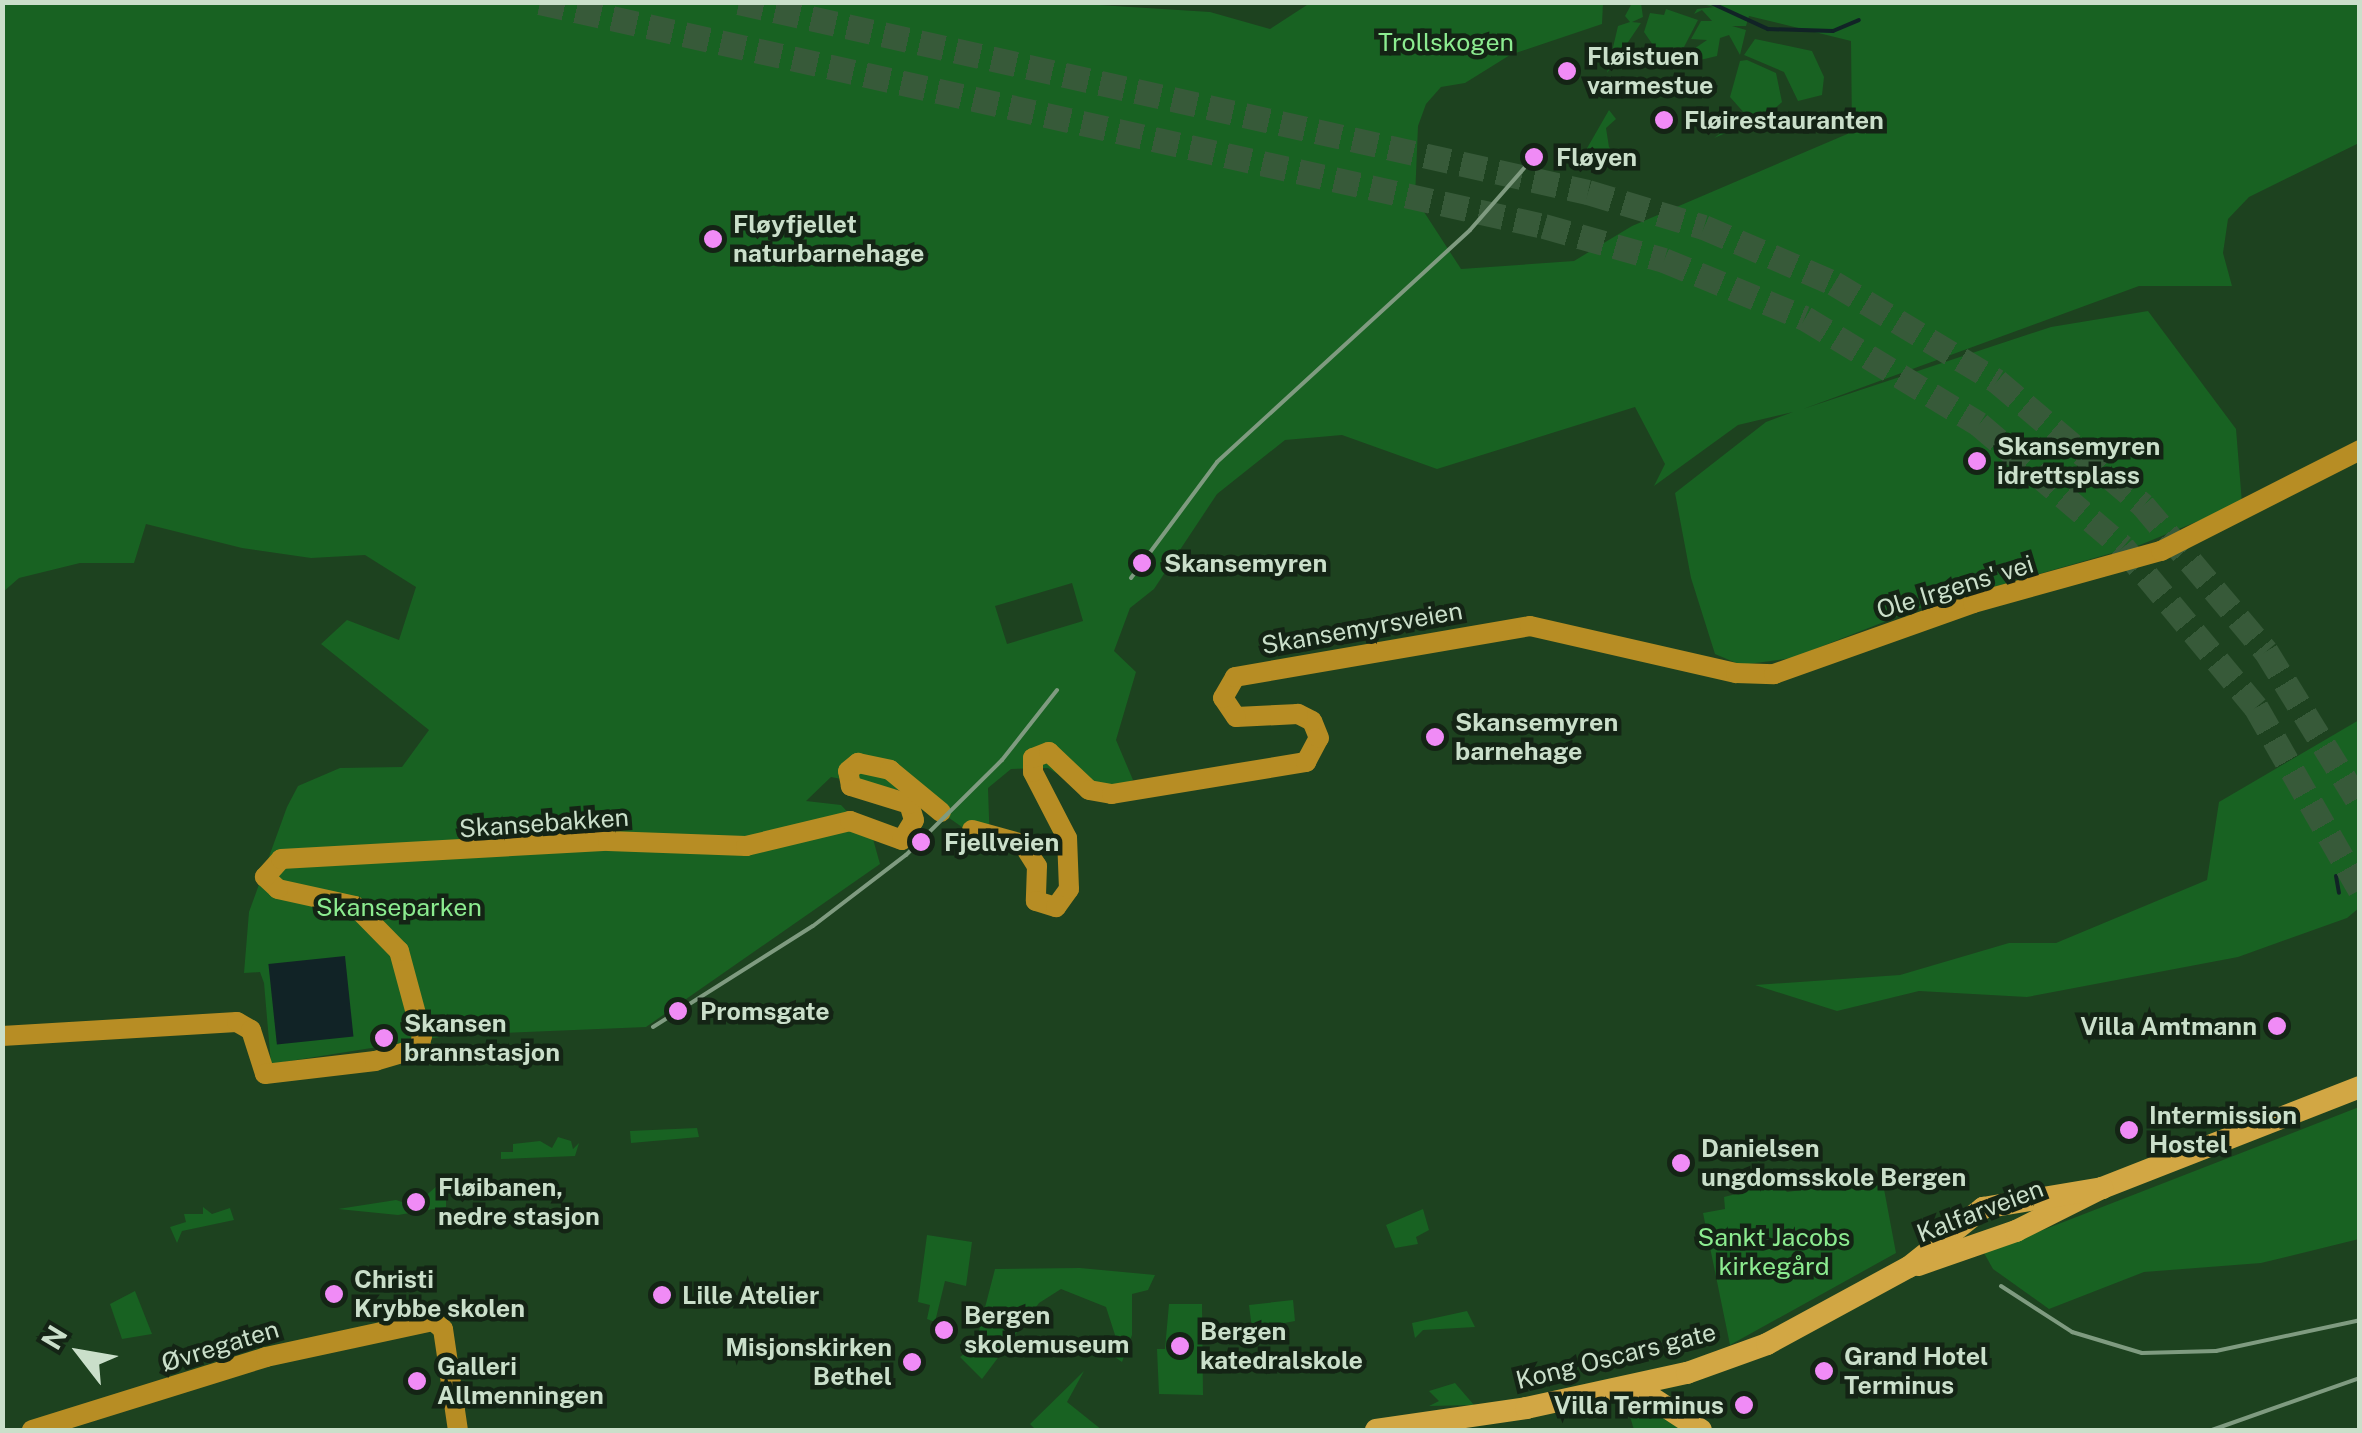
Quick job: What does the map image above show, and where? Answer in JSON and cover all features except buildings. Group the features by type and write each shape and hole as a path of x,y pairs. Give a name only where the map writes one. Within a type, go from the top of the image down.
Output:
{"main road":[{"name":"Kalfarveien","path":"1909,1267 2016,1231 2102,1188 2360,1087"},
{"name":"Kalfarveien","path":"1909,1267 1982,1208 2102,1188"},
{"name":"Kong Oscars gate","path":"1376,1430 1634,1386 1687,1373 1767,1344 1909,1267"},
{"path":"1687,1373 1688,1402 1701,1430"},
{"path":"1634,1386 1701,1430"}],"street":[{"name":"Ole Irgens' vei","path":"1549,626 1736,673 1774,674 1972,603 2135,560 2360,450"},
{"name":"Skansemyrsveien","path":"972,830 1024,844 1037,866 1036,901 1056,907 1069,888 1067,838 1030,766 1038,753 1053,754 1088,790 1112,794 1295,765 1314,752 1318,738 1312,721 1298,714 1236,717 1222,698 1235,676 1549,626"},
{"name":"Skansebakken","path":"2,1036 246,1025 265,1074 375,1061 419,1048 406,968 374,920 340,900 278,889 266,877 271,866 298,857 461,854 608,841 746,846 850,821 888,836 908,834 914,811 896,795 851,786 848,772 858,764 890,770 941,812"},
{"name":"Øvregaten","path":"32,1430 266,1357 424,1322 443,1328 458,1430"}],"green space":[{"path":"1052,2 1210,12 1270,29 1310,3 1603,3 1602,24 1510,55 1465,83 1441,87 1426,104 1418,126 1415,198 1461,269 1574,261 1632,226 1852,132 1851,41 1749,16 1746,26 1732,26 1746,30 1740,55 1729,35 1720,38 1717,56 1700,60 1691,51 1707,40 1691,39 1701,21 1712,21 1702,10 1694,14 1697,9 1714,7 1698,3 2359,3 2359,143 2249,197 2228,219 2223,253 2232,286 2139,286 1803,409 2051,327 2148,311 2236,429 2242,503 2140,545 1917,609 1792,658 1741,665 1715,654 1691,578 1675,493 1766,422 1793,412 1738,425 1654,486 1665,464 1635,407 1437,469 1342,435 1285,440 1217,494 1154,589 1130,608 1114,651 1136,672 1116,740 1133,780 1096,798 1048,768 1011,769 988,788 990,847 914,793 831,777 806,801 841,805 873,839 880,864 646,1027 453,1035 271,1064 264,983 260,972 244,973 249,912 287,807 298,786 340,768 402,767 429,730 321,644 347,620 399,640 416,587 365,555 311,558 242,548 146,524 134,563 80,563 19,578 3,592 2,3","holes":["1072,583 1083,621 1007,644 995,606"]},
{"path":"1632,3 1641,3 1643,17 1632,22 1641,23 1607,73 1618,26 1630,22 1625,16"},
{"path":"1666,9 1698,20 1684,47 1655,48 1644,32 1650,13 1664,15"},
{"path":"1755,39 1812,51 1824,77 1822,95 1798,101 1784,72 1744,55"},
{"path":"1747,60 1776,73 1782,102 1768,115 1714,138 1746,115 1730,97 1740,61"},
{"path":"1609,110 1616,119 1606,128 1609,147 1623,164 1604,168 1586,150"},
{"path":"2359,720 2359,908 2347,918 2238,957 2027,997 1919,991 1837,1011 1755,985 1900,975 2009,943 2056,943 2207,880 2219,802"},
{"path":"2359,1107 2359,1239 2261,1263 2144,1272 2049,1309 1993,1269 1984,1253"},
{"path":"697,1128 699,1137 631,1143 630,1131"},
{"path":"558,1137 571,1141 573,1149 579,1143 575,1156 501,1159 501,1152 513,1152 513,1144 540,1141 552,1148"},
{"path":"465,1180 446,1190 446,1207 398,1215 338,1209 396,1200 414,1206 438,1185"},
{"name":"Sankt Jacobs kirkegård","path":"1867,1181 1884,1189 1896,1253 1730,1345 1703,1213 1725,1209 1724,1197 1779,1183 1787,1192"},
{"path":"203,1207 212,1214 230,1208 234,1220 182,1231 177,1243 170,1227 186,1222 184,1214 203,1214"},
{"path":"1423,1209 1429,1230 1416,1237 1418,1244 1395,1248 1386,1225"},
{"path":"927,1235 972,1242 966,1286 945,1281 935,1322 927,1319 930,1305 918,1302"},
{"path":"1080,1268 1155,1275 1148,1290 1132,1294 1132,1335 1122,1362 1106,1351 1115,1335 1106,1307 1061,1289 1039,1303 982,1379 960,1357 975,1346 995,1269"},
{"path":"135,1291 152,1334 122,1339 110,1304"},
{"path":"1293,1300 1295,1321 1252,1329 1249,1305"},
{"path":"1169,1304 1202,1304 1203,1395 1159,1394 1157,1349 1165,1349"},
{"path":"1467,1311 1475,1327 1423,1330 1415,1338 1412,1323"},
{"path":"1084,1371 1067,1402 1102,1430 1036,1430 1030,1424"},
{"path":"1455,1383 1474,1405 1429,1406 1439,1401 1429,1391"},
{"path":"1626,1403 1641,1403 1681,1430 1634,1430"}],"shaded area":[{"path":"345,956 353,1037 277,1045 268,964"}],"waterway":[{"path":"1709,2 1768,29 1833,31 1859,20"},
{"path":"2336,876 2339,893"}],"tunnel":[{"path":"540,2 1544,226 1664,260 1805,318 1979,424 2123,547 2256,707 2360,889"},
{"path":"739,2 1588,192 1704,227 1834,283 1997,381 2143,505 2266,651 2360,804"}],"railway":[{"path":"1131,578 1217,462 1470,230 1534,157"},
{"path":"653,1027 813,926 906,855 1002,760 1057,690"},
{"path":"2001,1286 2072,1332 2142,1353 2216,1351 2360,1320"},
{"path":"2212,1430 2360,1378"}],"place":[{"name":"Fløistuen varmestue","path":"1567,71"},
{"name":"Fløirestauranten","path":"1664,120"},
{"name":"Fløyen","path":"1534,157"},
{"name":"Fløyfjellet naturbarnehage","path":"713,239"},
{"name":"Skansemyren idrettsplass","path":"1977,461"},
{"name":"Skansemyren","path":"1142,563"},
{"name":"Skansemyren barnehage","path":"1435,737"},
{"name":"Fjellveien","path":"921,842"},
{"name":"Promsgate","path":"678,1011"},
{"name":"Villa Amtmann","path":"2277,1026"},
{"name":"Skansen brannstasjon","path":"384,1038"},
{"name":"Intermission Hostel","path":"2129,1130"},
{"name":"Danielsen ungdomsskole Bergen","path":"1681,1163"},
{"name":"Fløibanen, nedre stasjon","path":"416,1202"},
{"name":"Christi Krybbe skolen","path":"334,1294"},
{"name":"Lille Atelier","path":"662,1295"},
{"name":"Bergen skolemuseum","path":"944,1330"},
{"name":"Bergen katedralskole","path":"1180,1346"},
{"name":"Misjonskirken Bethel","path":"912,1362"},
{"name":"Grand Hotel Terminus","path":"1824,1371"},
{"name":"Galleri Allmenningen","path":"417,1381"},
{"name":"Villa Terminus","path":"1744,1405"}],"park label":[{"name":"Trollskogen","path":"1446,42"},
{"name":"Skanseparken","path":"399,907"}]}
